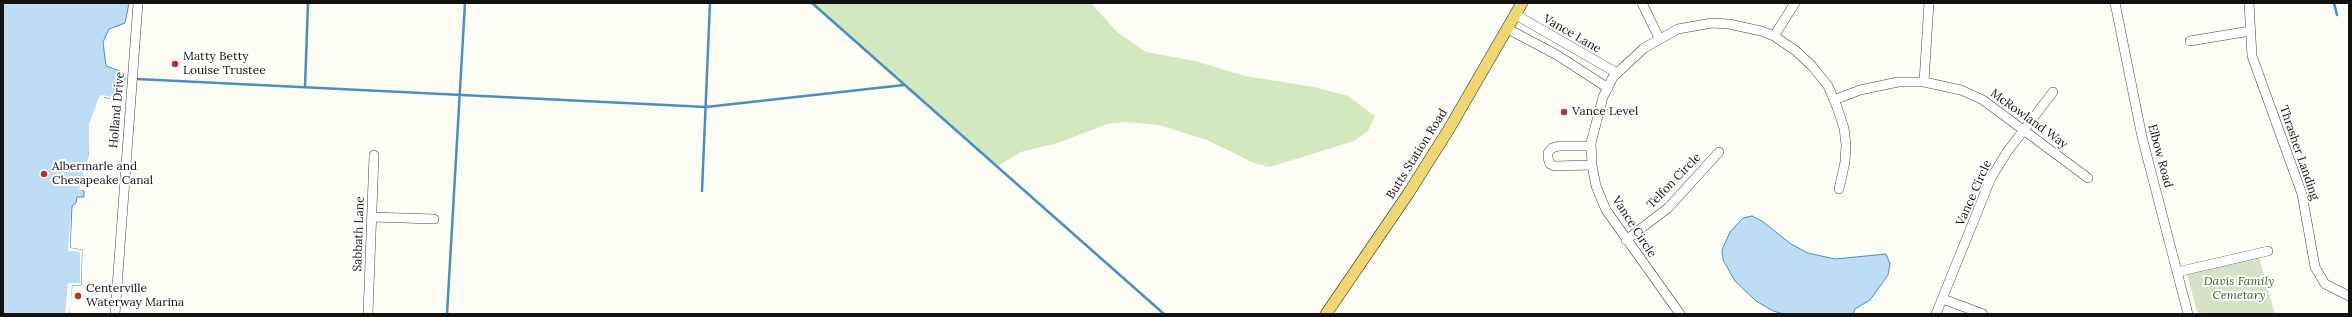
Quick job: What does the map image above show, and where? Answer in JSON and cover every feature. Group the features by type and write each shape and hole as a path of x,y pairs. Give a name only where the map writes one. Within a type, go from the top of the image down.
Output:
{"main road":[{"name":"Butts Station Road","path":"1326,314 1408,194 1508,29 1522,3"}],"street":[{"name":"Holland Drive","path":"115,314 138,3"},
{"path":"1642,3 1660,38"},
{"path":"1774,36 1795,3"},
{"path":"1924,82 1929,3"},
{"name":"Elbow Road","path":"2115,3 2135,109 2188,314"},
{"name":"Thrasher Landing","path":"2249,3 2250,31 2255,69 2302,194 2315,267 2325,284 2349,296"},
{"name":"Vance Lane","path":"1516,15 1617,74"},
{"name":"Vance Circle","path":"1680,314 1626,240 1603,204 1596,186 1592,165 1591,146 1596,119 1608,88 1617,74 1644,48 1678,29 1712,23 1745,26 1774,36 1796,51 1812,66 1828,86 1844,128 1846,146 1845,162 1839,189"},
{"path":"1508,29 1557,55 1608,88"},
{"path":"2190,41 2250,31"},
{"name":"McRowland Way","path":"1834,100 1881,84 1924,82 1961,90 1983,100 2024,128 2088,178"},
{"name":"Vance Circle","path":"1936,314 1943,300 1991,178 2024,128 2052,92"},
{"path":"1591,146 1559,146 1552,148 1548,153 1548,158 1550,164 1554,166 1592,165"},
{"name":"Telfon Circle","path":"1626,240 1668,208 1719,152"},
{"name":"Sabbath Lane","path":"368,314 374,155"},
{"path":"372,217 434,219"},
{"path":"2177,272 2268,251"},
{"path":"1943,300 1983,314"}],"green space":[{"path":"812,3 1091,3 1117,32 1146,52 1195,61 1245,76 1314,87 1348,96 1375,116 1368,131 1354,141 1270,167 1254,163 1207,140 1159,125 1124,122 1107,124 1058,143 1021,152 998,166"},
{"name":"Davis Family Cemetary","path":"2259,257 2275,314 2205,314 2197,312 2187,274"}],"water":[{"name":"Albermarle and Chesapeake Canal","path":"3,3 129,3 125,23 109,29 103,42 106,66 125,73 125,80 122,100 100,97 91,123 89,157 80,190 84,191 84,197 77,197 76,203 72,206 70,248 82,250 81,285 72,285 69,314 3,314"},
{"path":"1752,216 1762,221 1791,244 1808,253 1835,259 1886,254 1890,264 1888,275 1870,300 1855,309 1853,314 1784,314 1773,311 1756,301 1735,281 1723,260 1722,250 1730,232 1743,218"}],"pier":[{"path":"125,79 127,81 123,100 120,101 105,97 101,99 92,124 91,156 82,191 79,190 89,154 89,124 99,97 102,95 121,99"},
{"path":"71,206 70,248 82,250 81,285 72,285 69,314 65,314 68,283 80,283 80,252 68,251"}],"waterway":[{"path":"305,87 308,3"},
{"path":"447,314 465,3"},
{"path":"702,191 710,3"},
{"path":"812,3 1164,314"},
{"path":"2334,3 2337,15"},
{"path":"137,79 706,107 904,85"}],"place":[{"name":"Matty Betty Louise Trustee","path":"175,64"},
{"name":"Vance Level","path":"1564,112"},
{"name":"Albermarle and Chesapeake Canal","path":"44,174"},
{"name":"Centerville Waterway Marina","path":"78,296"}]}
